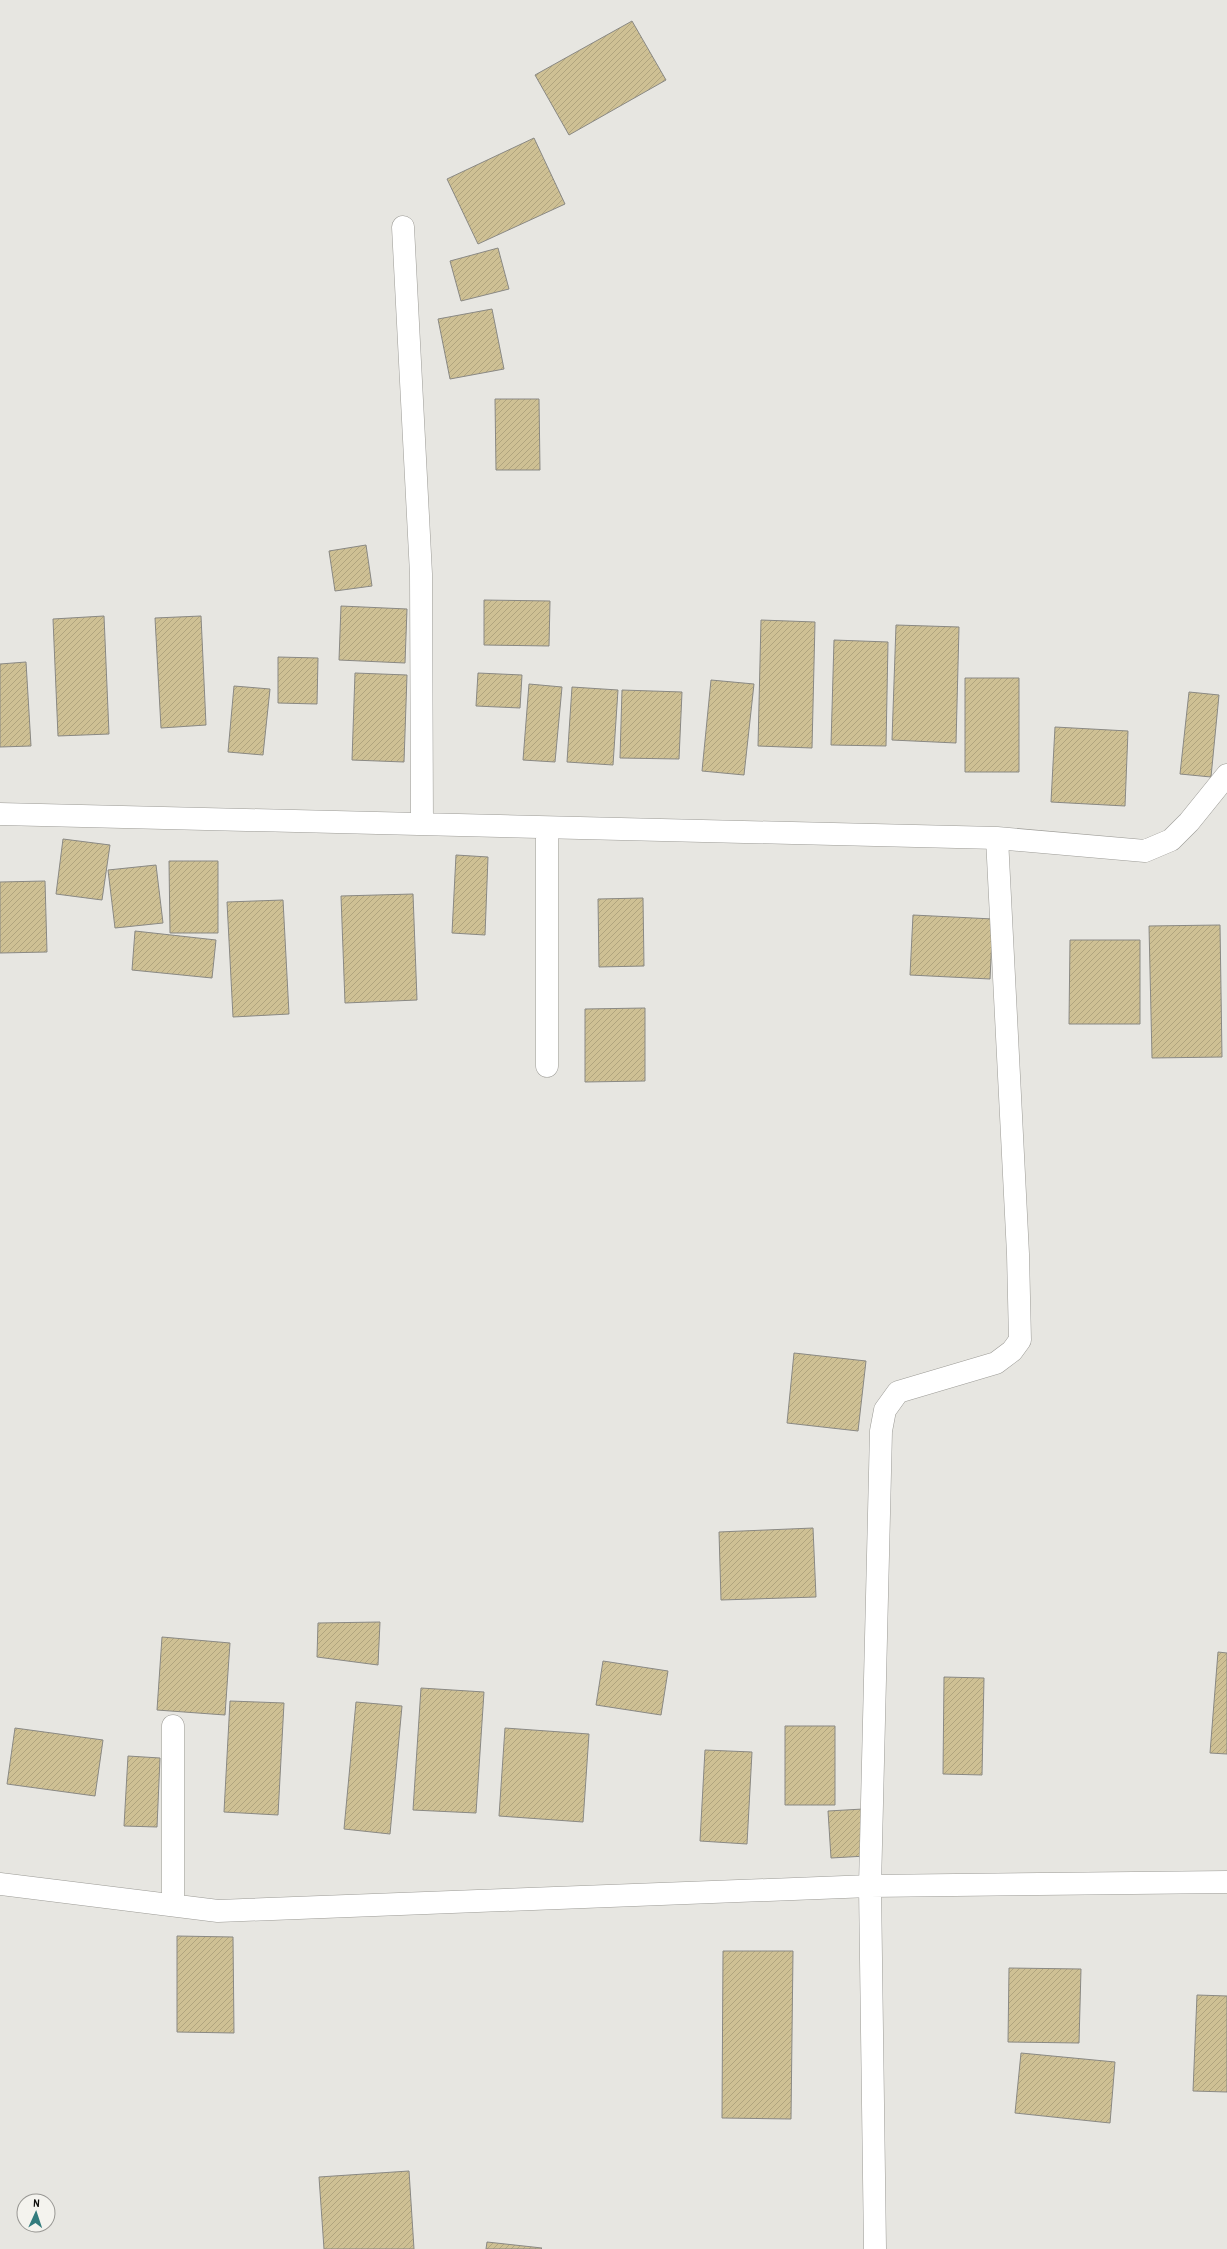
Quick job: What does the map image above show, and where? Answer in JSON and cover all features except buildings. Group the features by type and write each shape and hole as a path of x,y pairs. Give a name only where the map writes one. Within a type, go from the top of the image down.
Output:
{"street":[{"path":"403,227 421,574 422,824"},
{"path":"0,814 997,838 1144,851 1171,840 1189,822 1227,775"},
{"path":"547,828 547,1066"},
{"path":"875,2249 870,1886 881,1431 885,1410 898,1392 996,1363 1012,1351 1020,1340 1018,1254 997,838"},
{"path":"173,1726 173,1905"},
{"path":"0,1884 218,1910 870,1886 1227,1882"}]}
